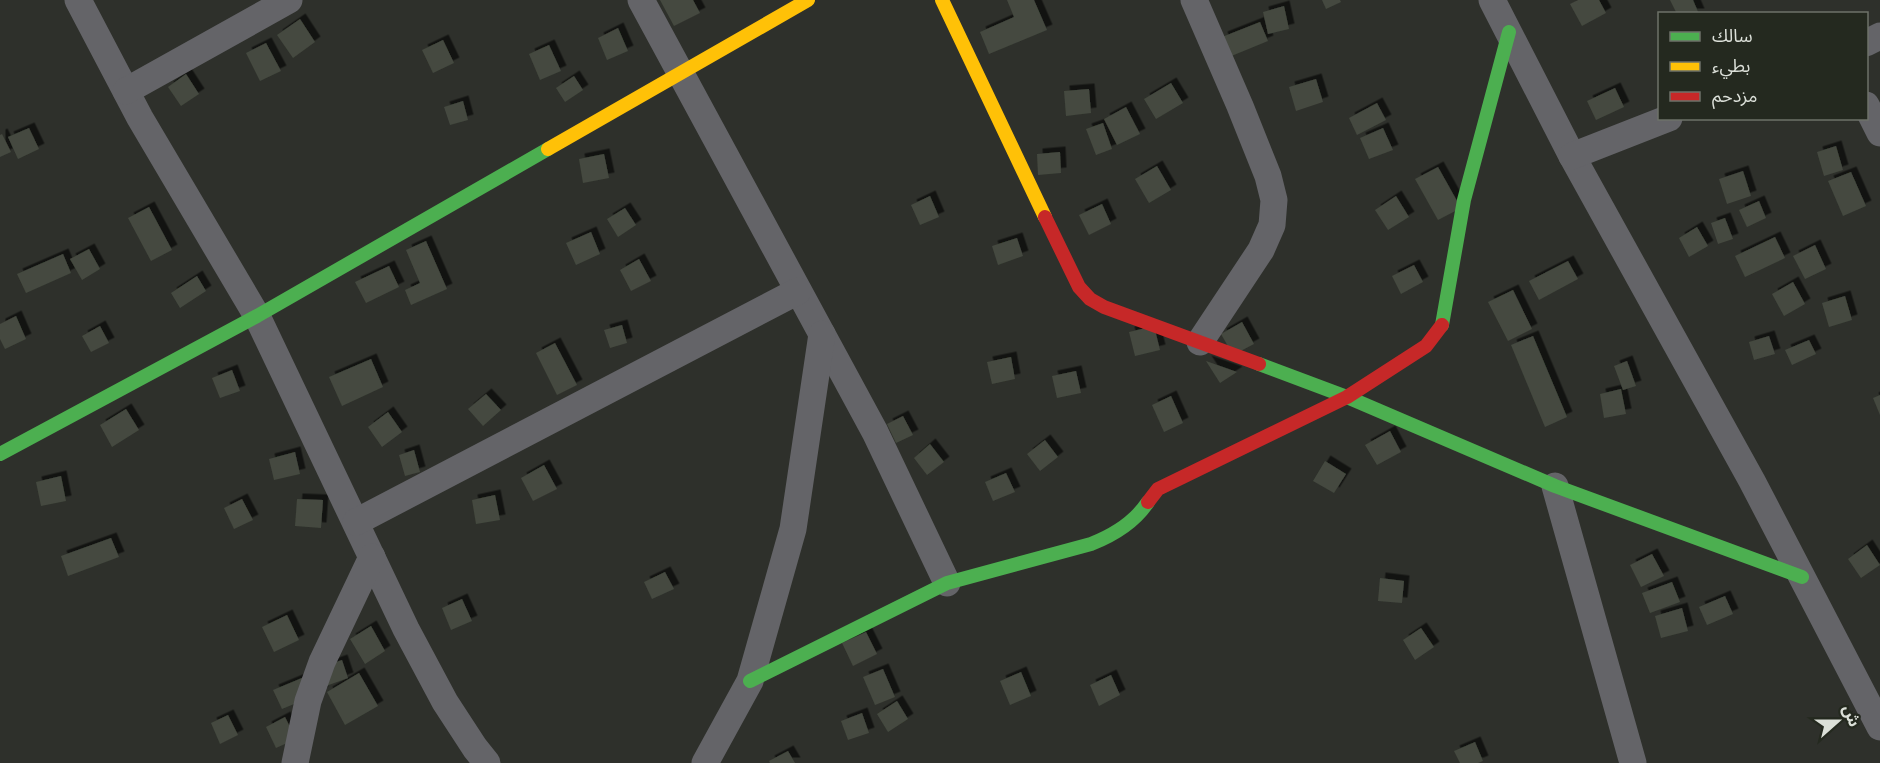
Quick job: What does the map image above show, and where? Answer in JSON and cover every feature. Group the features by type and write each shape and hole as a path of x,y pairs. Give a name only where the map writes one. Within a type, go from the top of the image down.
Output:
{"street":[{"path":"78,0 126,90 257,316 406,629 445,702 487,763"},
{"path":"126,90 289,0"},
{"path":"641,0 875,432 947,583"},
{"path":"0,454 257,316 808,0"},
{"path":"942,0 1079,287 1090,299 1104,307 1347,397 1555,486 1802,577"},
{"path":"1194,0 1240,106 1268,176 1275,200 1272,225 1261,250 1200,342"},
{"path":"1492,0 1572,156 1802,577 1872,693 1880,727"},
{"path":"750,681 947,583 1091,544 1113,535 1141,512 1158,489 1347,397 1426,346 1442,325 1464,200 1509,32"},
{"path":"1868,109 1880,133"},
{"path":"1572,156 1664,120"},
{"path":"356,522 798,291"},
{"path":"705,763 750,681 793,529 822,334"},
{"path":"1555,486 1633,763"},
{"path":"295,763 308,701 321,662 372,557"}],"building":[{"path":"660,0 693,0 700,13 674,26"},
{"path":"1007,0 1034,0 1047,30 989,54 980,32 1014,17"},
{"path":"1322,0 1340,0 1341,2 1326,9"},
{"path":"1578,0 1599,0 1606,13 1582,26 1570,4"},
{"path":"1670,0 1693,0 1698,12 1676,12"},
{"path":"1284,6 1289,29 1268,34 1263,12"},
{"path":"300,19 315,42 293,58 277,35"},
{"path":"1260,22 1268,41 1229,57 1222,37"},
{"path":"618,28 628,51 607,60 598,38"},
{"path":"443,40 454,63 433,73 422,50"},
{"path":"266,43 281,71 260,81 246,53"},
{"path":"549,45 561,71 540,80 529,54"},
{"path":"186,74 199,94 181,106 168,87"},
{"path":"574,76 583,90 565,102 556,88"},
{"path":"1316,79 1323,102 1296,111 1289,87"},
{"path":"1171,83 1183,103 1156,119 1144,99"},
{"path":"1615,88 1624,107 1596,120 1587,101"},
{"path":"1089,89 1091,113 1066,116 1064,91"},
{"path":"463,101 468,120 450,125 444,107"},
{"path":"1377,103 1386,120 1357,135 1349,118"},
{"path":"1126,107 1140,134 1117,145 1104,119"},
{"path":"1103,123 1112,149 1096,155 1086,129"},
{"path":"29,128 39,149 18,159 8,137"},
{"path":"1383,128 1393,150 1369,159 1360,138"},
{"path":"2,134 11,152 0,157 0,135"},
{"path":"1836,146 1843,170 1824,176 1817,152"},
{"path":"1060,152 1061,173 1038,175 1037,154"},
{"path":"604,154 609,178 583,183 579,159"},
{"path":"1157,166 1171,190 1149,203 1135,179"},
{"path":"1438,167 1461,208 1438,220 1415,179"},
{"path":"1743,171 1751,196 1727,204 1719,179"},
{"path":"1851,172 1866,206 1843,216 1828,181"},
{"path":"930,196 939,217 920,225 911,205"},
{"path":"1396,196 1409,217 1388,230 1375,210"},
{"path":"1759,201 1766,218 1747,227 1739,210"},
{"path":"1102,204 1111,224 1089,235 1079,215"},
{"path":"149,207 172,250 151,261 128,218"},
{"path":"625,208 636,225 618,237 607,219"},
{"path":"1725,218 1733,239 1718,244 1711,223"},
{"path":"1697,227 1708,246 1689,257 1679,238"},
{"path":"591,232 600,254 576,265 566,243"},
{"path":"1775,237 1785,258 1745,277 1735,256"},
{"path":"1017,238 1023,256 998,265 992,246"},
{"path":"426,241 447,289 411,305 405,290 420,283 406,250"},
{"path":"1815,245 1826,269 1805,279 1793,256"},
{"path":"89,249 100,269 82,280 70,259"},
{"path":"63,254 71,273 26,293 17,274"},
{"path":"639,259 651,281 631,291 620,270"},
{"path":"1568,261 1578,279 1539,300 1529,281"},
{"path":"1414,265 1423,282 1401,294 1392,276"},
{"path":"389,266 399,287 366,303 355,282"},
{"path":"197,276 206,291 180,308 171,293"},
{"path":"1793,282 1805,304 1784,316 1772,294"},
{"path":"1513,290 1532,329 1508,341 1488,302"},
{"path":"1845,296 1852,320 1829,327 1822,303"},
{"path":"16,316 26,339 5,349 0,339 0,324"},
{"path":"1242,322 1254,344 1233,355 1221,334"},
{"path":"622,325 627,343 610,348 604,330"},
{"path":"100,326 109,343 91,352 82,336"},
{"path":"1154,326 1160,350 1135,356 1129,332"},
{"path":"1533,336 1567,417 1545,427 1511,345"},
{"path":"1769,336 1775,354 1754,360 1749,342"},
{"path":"1809,340 1816,354 1792,365 1785,350"},
{"path":"555,343 577,385 557,395 536,353"},
{"path":"1011,357 1015,379 992,384 987,362"},
{"path":"371,359 383,387 342,406 329,377"},
{"path":"1206,361 1237,372 1220,383"},
{"path":"1627,361 1636,386 1623,390 1614,366"},
{"path":"232,370 240,391 220,398 212,378"},
{"path":"1076,371 1081,393 1057,398 1052,376"},
{"path":"1621,389 1626,414 1604,418 1600,394"},
{"path":"486,394 501,410 483,426 468,409"},
{"path":"1880,395 1880,415 1873,398"},
{"path":"1171,396 1183,423 1164,432 1152,405"},
{"path":"126,409 139,430 112,447 100,425"},
{"path":"388,412 402,432 382,447 368,427"},
{"path":"903,416 913,435 896,443 887,424"},
{"path":"1390,431 1401,452 1377,465 1365,445"},
{"path":"1045,440 1058,457 1040,471 1027,454"},
{"path":"930,444 944,462 927,475 914,458"},
{"path":"414,450 420,472 405,476 399,455"},
{"path":"295,452 300,474 274,480 269,459"},
{"path":"1325,461 1346,474 1334,493 1313,481"},
{"path":"544,465 557,489 533,501 521,478"},
{"path":"1006,473 1015,492 993,501 985,482"},
{"path":"61,476 66,501 41,506 36,482"},
{"path":"495,495 500,520 476,524 472,500"},
{"path":"242,499 253,520 234,529 224,508"},
{"path":"297,499 323,500 321,528 295,526"},
{"path":"111,538 119,557 68,576 61,556"},
{"path":"1867,545 1880,565 1861,578 1848,559"},
{"path":"1652,554 1664,576 1641,587 1630,565"},
{"path":"665,572 674,589 652,599 644,582"},
{"path":"1380,578 1404,581 1402,603 1378,601"},
{"path":"1672,582 1680,602 1650,613 1642,593"},
{"path":"1725,596 1733,614 1707,625 1699,607"},
{"path":"462,599 472,621 451,630 442,608"},
{"path":"1682,608 1688,631 1661,638 1655,616"},
{"path":"287,615 299,640 274,652 262,627"},
{"path":"371,626 385,651 365,664 350,639"},
{"path":"1421,628 1434,647 1415,660 1403,640"},
{"path":"866,632 877,654 853,666 842,643"},
{"path":"342,660 348,678 326,686 319,668"},
{"path":"883,669 895,697 875,705 863,677"},
{"path":"1021,672 1031,696 1010,705 1000,681"},
{"path":"314,673 323,692 282,709 273,690"},
{"path":"359,673 378,706 345,725 327,692"},
{"path":"1111,675 1120,695 1099,706 1090,685"},
{"path":"897,701 908,719 888,732 877,714"},
{"path":"862,713 869,733 848,740 841,721"},
{"path":"228,715 238,735 220,744 211,723"},
{"path":"285,717 296,739 276,748 266,727"},
{"path":"1475,742 1483,761 1460,763 1454,751"},
{"path":"788,751 795,763 770,763 769,761"}],"traffic: fast":[{"path":"1442,325 1464,200 1509,32"},
{"path":"0,454 257,316 548,149"},
{"path":"1259,364 1347,397 1555,486 1802,577"},
{"path":"750,681 947,583 1091,544 1130,522 1148,502"}],"traffic: slow":[{"path":"548,149 808,0"},
{"path":"942,0 1045,217"}],"traffic: jam":[{"path":"1045,217 1079,287 1090,299 1104,307 1259,364"},
{"path":"1148,502 1158,489 1347,397 1426,346 1442,325"}]}
